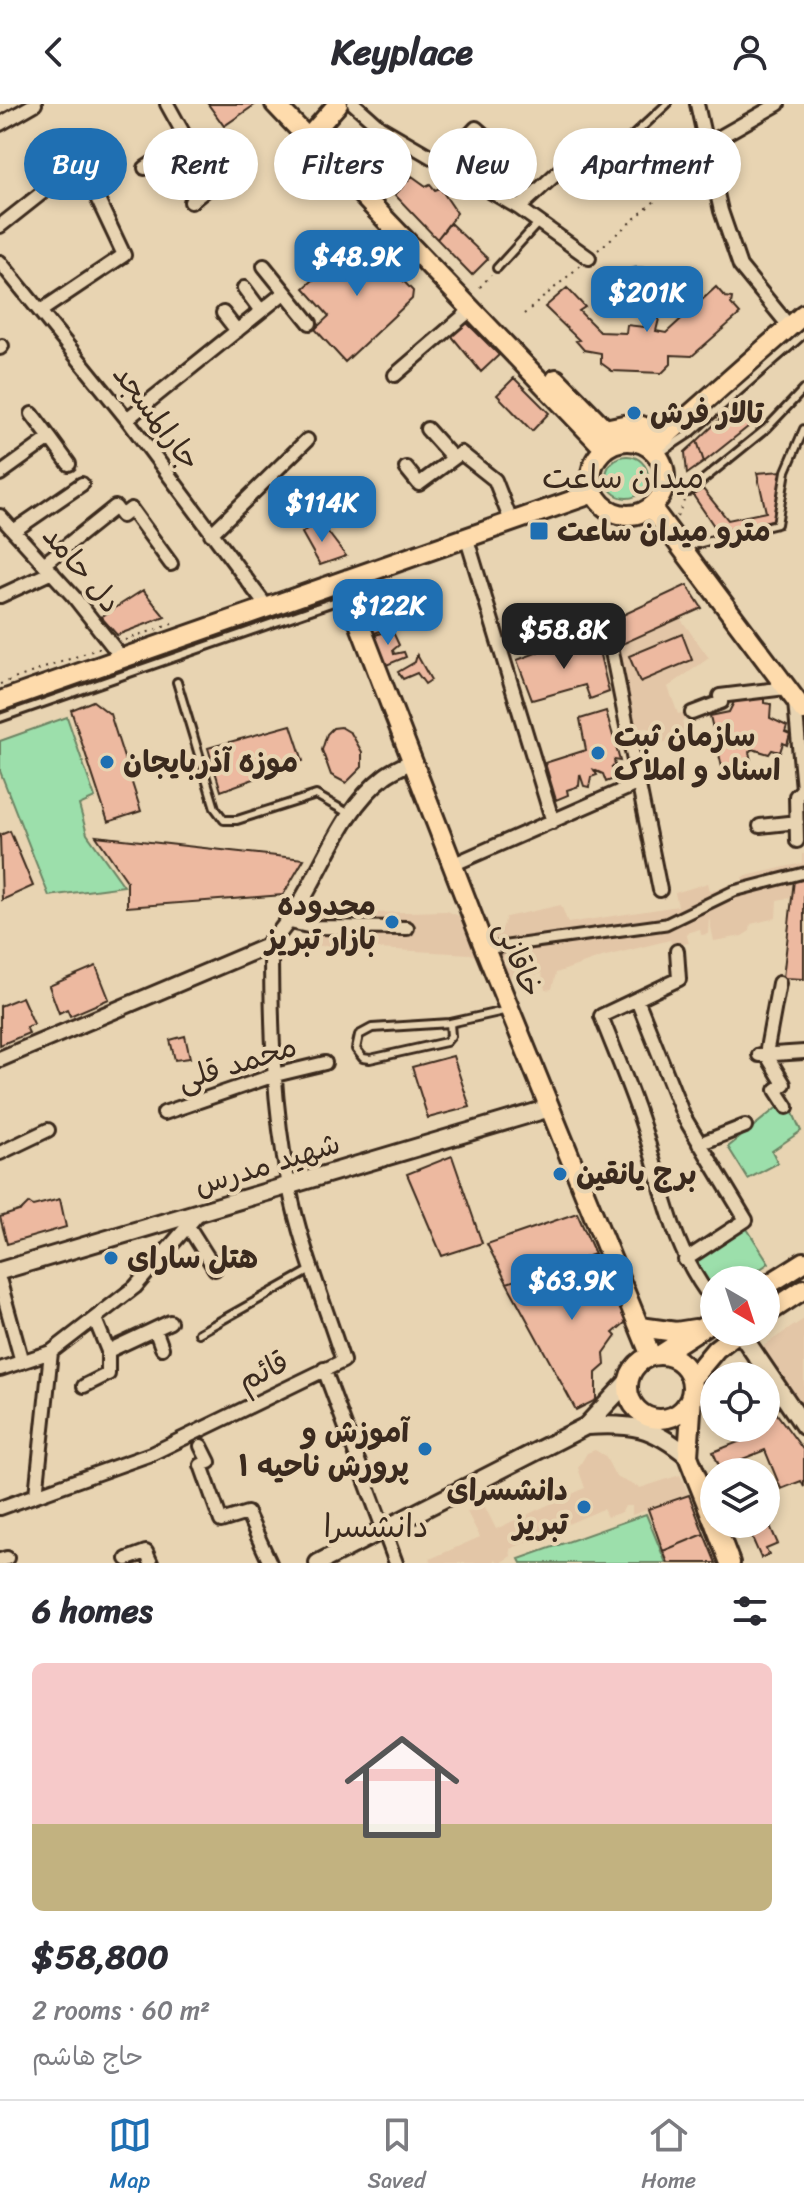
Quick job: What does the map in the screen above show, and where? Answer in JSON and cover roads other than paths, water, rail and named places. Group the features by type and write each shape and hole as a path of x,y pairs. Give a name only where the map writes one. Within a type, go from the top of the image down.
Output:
{"main road":[{"path":"275,104 299,128"},
{"path":"284,104 306,125 319,125"},
{"path":"318,128 338,104"},
{"path":"369,200 605,449"},
{"path":"654,452 667,435 797,330 804,314"},
{"path":"505,343 534,357 605,429 633,423 667,435"},
{"path":"633,441 654,452 665,483 651,507 633,515 614,512 594,493 594,464 605,449 633,441"},
{"path":"0,701 267,607 348,588 466,536 594,493"},
{"path":"651,507 795,699"},
{"name":"خاقانی","path":"348,588 509,1010 640,1327 656,1356"},
{"name":"شهید مدرس","path":"0,1271 193,1220 289,1186 550,1108"},
{"path":"780,1277 804,1262"},
{"path":"780,1305 804,1289"},
{"path":"640,1327 676,1332 700,1326"},
{"path":"318,1563 586,1426 629,1380 637,1365 700,1329"},
{"path":"629,1380 632,1404 653,1419 677,1415 720,1346"},
{"path":"749,1346 804,1426"},
{"path":"656,1356 683,1364 692,1387 688,1456 700,1487"},
{"path":"586,1426 633,1425 655,1432 688,1456"},
{"path":"720,1538 730,1563"}],"street":[{"path":"0,124 35,104"},
{"path":"167,104 181,128"},
{"path":"354,104 380,127 428,153"},
{"path":"697,104 703,128"},
{"path":"741,128 778,104"},
{"path":"519,208 553,177"},
{"path":"0,226 33,200"},
{"path":"42,310 124,255 98,200"},
{"path":"506,200 589,258"},
{"path":"719,200 740,266 797,330"},
{"name":"جارالمسجد","path":"0,262 42,310 127,419 267,607"},
{"path":"264,266 310,323"},
{"path":"244,288 261,311"},
{"path":"127,419 285,292"},
{"path":"395,375 473,308"},
{"path":"223,313 237,331"},
{"path":"32,414 69,464"},
{"path":"427,429 453,458"},
{"path":"0,474 50,438"},
{"path":"211,534 307,440"},
{"path":"406,468 419,484 461,453 495,480 511,521"},
{"path":"15,530 82,484"},
{"path":"0,596 48,567 115,507 122,516 131,509 171,564"},
{"name":"دل حامد","path":"0,516 48,567 122,658"},
{"path":"466,536 553,822"},
{"path":"606,622 660,890"},
{"path":"692,713 721,702 720,696 795,699 803,789 796,796 797,841"},
{"path":"0,1059 241,960 271,943 290,922 351,815 384,777 412,761"},
{"path":"452,865 639,783"},
{"path":"760,826 797,822"},
{"path":"485,949 666,924 734,891 804,873"},
{"path":"290,922 312,927 407,928"},
{"name":"قائم","path":"0,1508 151,1454 343,1361 289,1186 276,1113 271,943"},
{"path":"677,951 679,979 601,1016 639,1112 670,1224 685,1260 700,1282"},
{"path":"779,983 762,1054 784,1084 776,1090 787,1107"},
{"path":"637,999 674,1095 699,1144 746,1220 685,1260"},
{"path":"762,1054 804,1052"},
{"name":"محمد قلی","path":"164,1113 275,1075 325,1063"},
{"path":"699,1144 745,1126"},
{"path":"0,1153 48,1130"},
{"path":"0,1369 51,1352 95,1319 135,1287 193,1220 215,1269"},
{"path":"0,1282 22,1362"},
{"path":"84,1386 108,1374 108,1351 95,1319"},
{"path":"108,1351 170,1322"},
{"path":"155,1329 162,1348"},
{"path":"36,1495 51,1352"},
{"path":"324,1369 396,1563"},
{"path":"201,1446 209,1462 201,1465 221,1521 247,1513 270,1563"},
{"path":"127,1559 146,1552 151,1563"}],"lane":[{"path":"641,128 667,104"},
{"path":"497,268 539,222"},
{"path":"654,452 692,432 797,330"},
{"path":"688,492 767,428 804,389"},
{"path":"681,548 777,524 786,471 804,429"},
{"path":"0,718 348,588"},
{"path":"177,682 215,808 224,820 237,820 316,795 351,815"},
{"path":"450,1023 451,1036 446,1042 368,1059 356,1049 359,1035 372,1028 450,1023 509,1010"},
{"path":"199,1333 314,1268"}],"water":[{"path":"639,267 651,272 656,284 651,296 639,301 627,296 622,284 627,272"}],"place":[{"name":"تالار فرش","path":"634,413"},
{"name":"مترو میدان ساعت","path":"539,531"},
{"name":"سازمان ثبت اسناد و املاک","path":"598,753"},
{"name":"موزه آذربایجان","path":"107,762"},
{"name":"محدوده بازار تبریز","path":"392,922"},
{"name":"برج یانقین","path":"560,1174"},
{"name":"هتل سارای","path":"111,1258"},
{"name":"آموزش و پرورش ناحیه ۱","path":"425,1449"},
{"name":"دانشسرای تبریز","path":"584,1507"}],"district":[{"name":"میدان ساعت","path":"623,477"},
{"name":"دانشسرا","path":"376,1526"}]}
